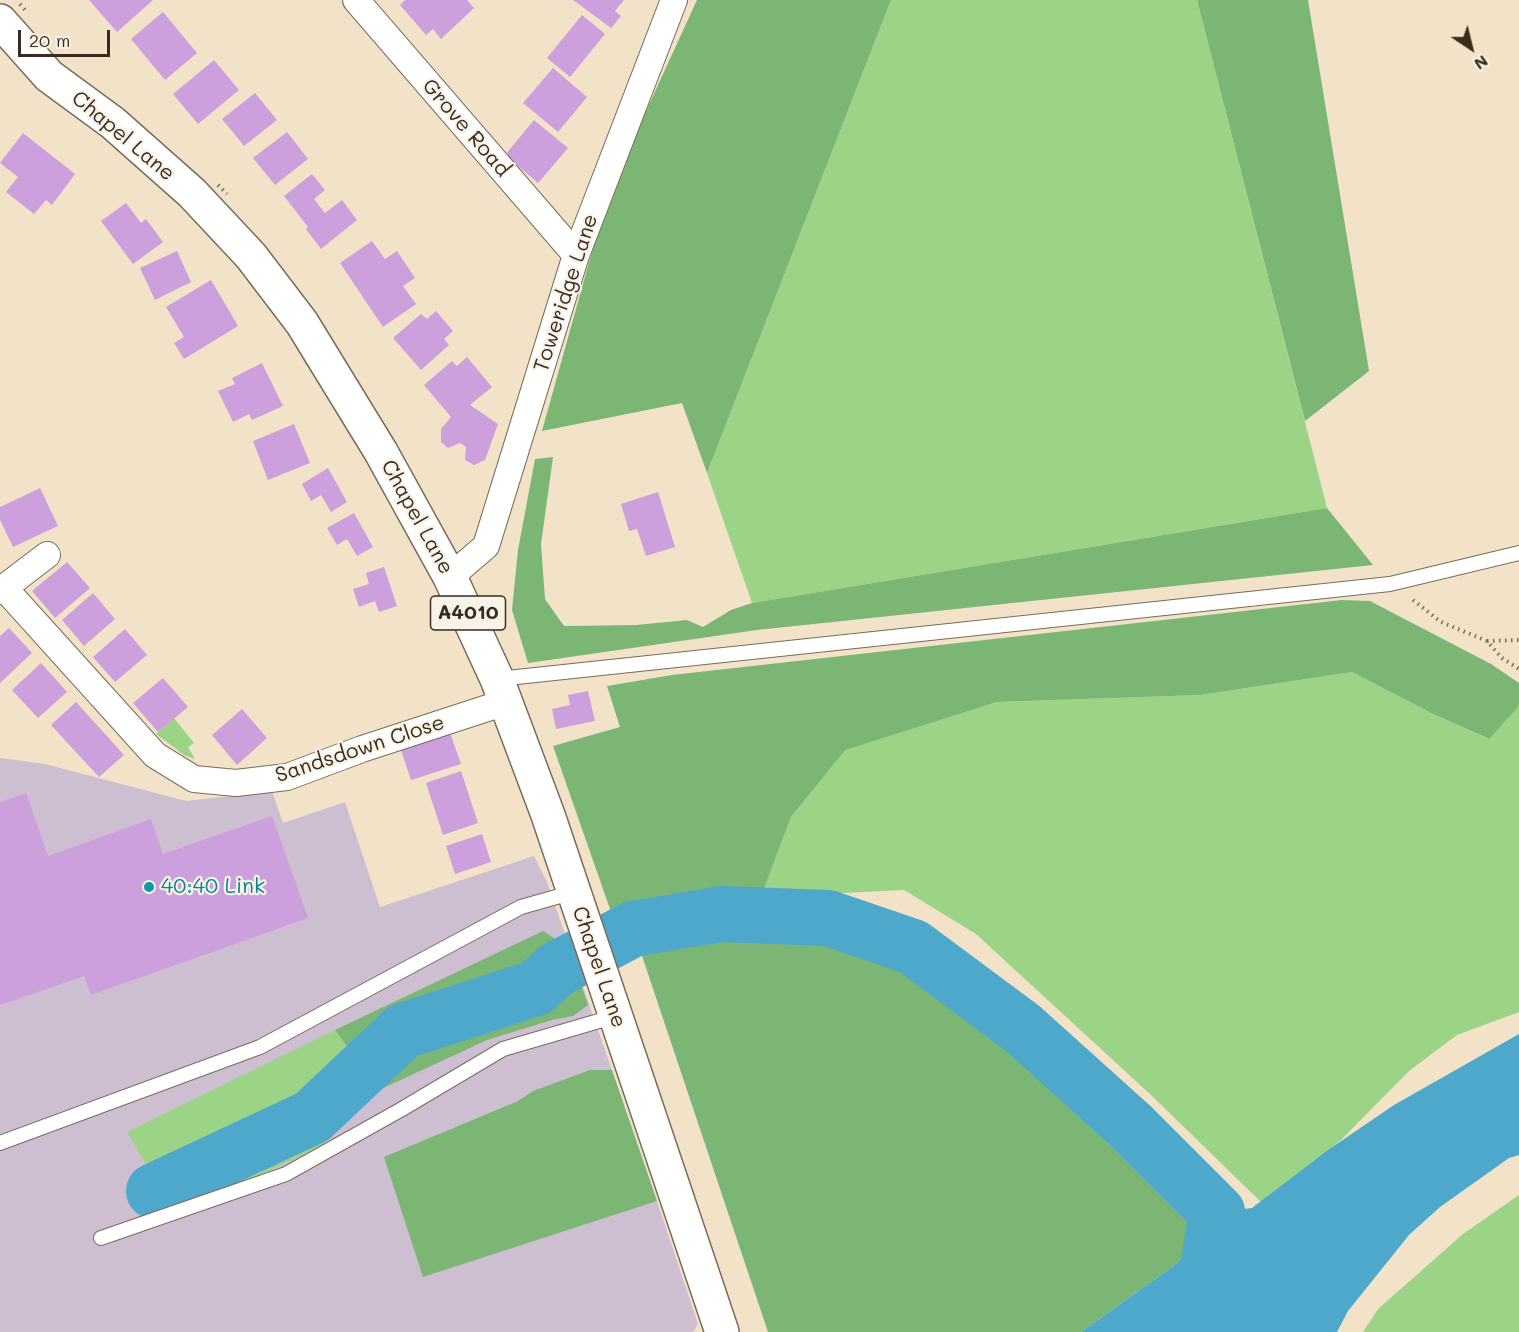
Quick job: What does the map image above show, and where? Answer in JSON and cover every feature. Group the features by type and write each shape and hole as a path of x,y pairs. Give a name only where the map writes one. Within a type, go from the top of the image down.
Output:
{"highway":[{"name":"Chapel Lane","path":"16,12 49,76 113,123 192,193 251,256 302,323 381,452 450,576 502,691 549,815 722,1332"}],"street":[{"name":"Grove Road","path":"356,0 576,255"},
{"name":"Toweridge Lane","path":"450,576 486,546 576,255 674,0"},
{"name":"Sandsdown Close","path":"47,555 2,590 155,754 194,778 236,783 287,777 362,749 502,691"}],"lane":[{"path":"502,691 1390,584 1519,553"},
{"path":"0,1143 260,1047 521,907 574,892"},
{"path":"101,1238 286,1174 402,1109 502,1049 616,1016"}],"path":[{"path":"218,185 227,194"},
{"path":"1390,584 1441,622 1487,641 1519,640"},
{"path":"1487,641 1502,658 1519,669"}],"shaded area":[{"name":"40:40 Link","path":"0,758 45,764 186,801 248,794 271,788 283,823 345,802 380,907 534,856 547,882 657,1201 698,1324 693,1332 0,1332"}],"green space":[{"path":"697,0 891,0 707,473 682,403 542,431 608,194"},
{"path":"891,0 1197,0 1327,508 752,603 707,473"},
{"path":"1197,0 1308,0 1369,371 1305,421"},
{"path":"553,457 541,544 545,599 564,626 636,625 687,620 703,627 731,610 752,603 1327,508 1373,565 757,630 528,663 512,610 518,550 535,459"},
{"path":"1342,600 1370,601 1491,664 1519,683 1517,708 1489,739 1433,714 1352,672 1201,695 997,702 845,750 791,817 761,897 640,921 617,929 553,746 620,727 607,686 672,675"},
{"path":"1352,672 1433,714 1488,739 1519,704 1519,1012 1457,1035 1409,1071 1340,1141 1261,1202 1152,1096 976,934 904,890 761,897 791,817 845,749 997,702 1201,695"},
{"path":"174,718 194,743 188,747 195,759 184,755 156,734"},
{"path":"721,914 828,918 913,947 1022,1028 1132,1127 1217,1212 1206,1236 1172,1267 1081,1332 768,1332 633,929"},
{"path":"543,931 568,947 588,1005 573,1016 487,1040 379,1090 335,1030"},
{"path":"335,1030 379,1090 321,1146 203,1202 173,1211 127,1132"},
{"path":"590,1070 612,1070 657,1201 423,1277 384,1157 518,1101 533,1091"},
{"path":"1519,1195 1519,1332 1363,1332 1378,1309 1463,1234"}],"water":[{"path":"1519,1034 1519,1155 1509,1158 1440,1207 1409,1235 1348,1311 1337,1332 1081,1332 1172,1267 1206,1236 1217,1212 1252,1208 1328,1150 1394,1105"}],"building":[{"path":"89,0 153,0 117,32"},
{"path":"405,0 467,0 474,8 441,39 433,29 426,35 400,5"},
{"path":"573,0 624,0 615,11 621,16 611,28"},
{"path":"163,12 197,53 165,80 131,39"},
{"path":"582,15 605,34 570,77 547,58"},
{"path":"214,60 239,90 198,124 173,94"},
{"path":"553,68 587,97 558,132 523,103"},
{"path":"255,93 277,120 244,146 222,119"},
{"path":"534,120 568,148 538,183 505,155"},
{"path":"287,132 308,159 275,185 253,158"},
{"path":"23,133 75,174 52,205 46,200 34,214 6,192 18,177 0,163"},
{"path":"312,174 325,190 314,199 325,213 342,200 357,220 321,249 306,229 308,227 284,196"},
{"path":"126,203 141,223 146,219 163,242 133,264 101,221"},
{"path":"372,241 385,259 397,251 415,278 403,286 416,304 383,327 340,263"},
{"path":"177,251 191,282 155,300 140,268"},
{"path":"211,280 238,326 184,359 174,343 184,337 166,307"},
{"path":"436,311 453,331 444,339 449,345 421,370 393,338 421,314 427,319"},
{"path":"467,357 492,387 470,405 498,424 485,460 474,465 465,460 466,447 460,443 448,448 441,442 441,429 451,417 424,385 452,361 457,366"},
{"path":"262,363 283,406 252,420 249,414 233,422 218,391 235,384 232,378"},
{"path":"294,424 310,463 268,480 253,441"},
{"path":"328,468 347,502 331,512 321,495 311,501 302,484"},
{"path":"40,488 58,526 13,547 0,520 0,507"},
{"path":"658,492 675,547 646,556 637,529 629,531 621,504"},
{"path":"354,513 373,547 357,556 347,539 337,545 327,528"},
{"path":"67,562 90,588 55,618 32,591"},
{"path":"384,567 397,606 379,612 375,601 359,607 353,589 369,584 366,573"},
{"path":"93,593 115,619 84,646 62,620"},
{"path":"9,628 32,653 0,683 0,636"},
{"path":"125,629 147,655 115,682 93,657"},
{"path":"41,663 67,692 38,718 12,690"},
{"path":"163,678 188,707 158,732 133,703"},
{"path":"588,691 595,721 556,729 552,709 570,705 568,695"},
{"path":"76,702 124,755 99,777 51,725"},
{"path":"242,709 267,738 237,765 212,735"},
{"path":"449,730 461,764 411,780 400,747"},
{"path":"461,771 478,823 443,835 426,783"},
{"name":"40:40 Link","path":"26,793 48,856 151,819 163,854 272,816 308,918 91,995 84,976 0,1005 0,802"},
{"path":"482,834 491,862 455,874 446,846"}],"waterway":[{"path":"154,1191 312,1117 403,1031 536,988 557,969 633,929 721,914 828,918 913,947 1022,1028 1132,1127 1217,1212 1198,1332"}],"place":[{"name":"40:40 Link","path":"149,887"}]}
